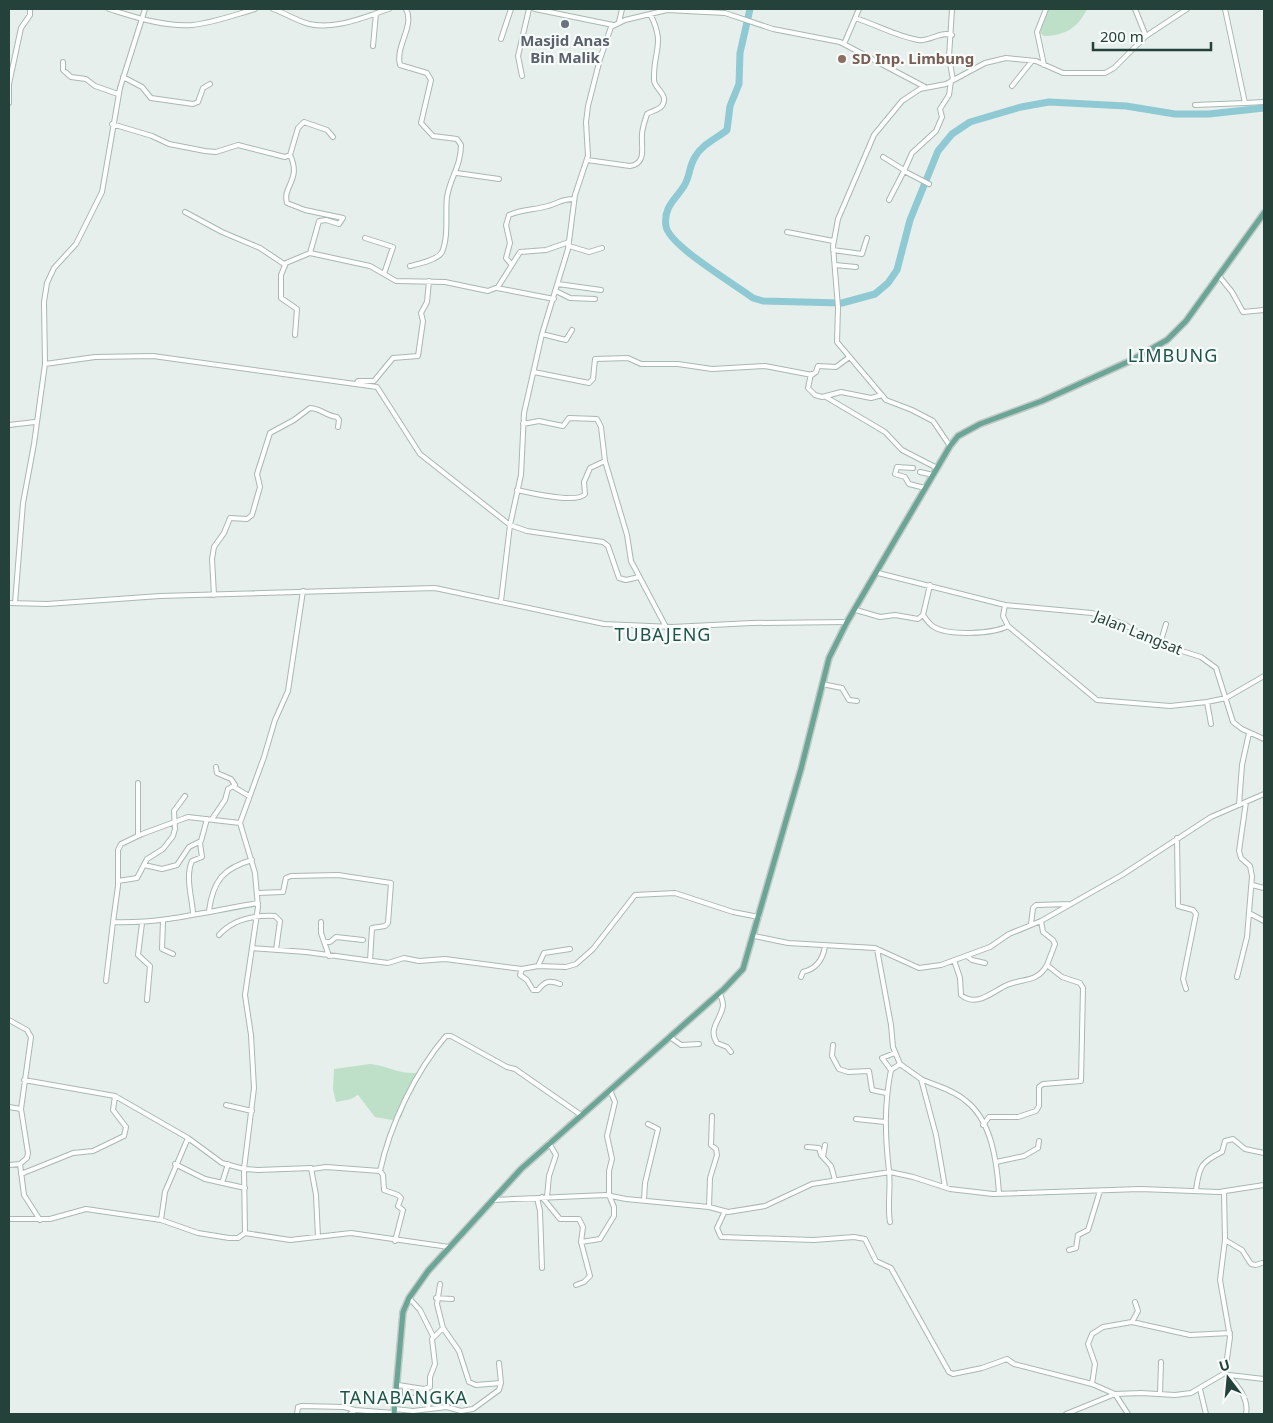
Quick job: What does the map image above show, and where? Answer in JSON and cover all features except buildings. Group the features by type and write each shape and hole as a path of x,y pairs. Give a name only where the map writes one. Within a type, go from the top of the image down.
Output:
{"main road":[{"path":"394,1412 398,1385 402,1314 409,1298 428,1271 521,1168 720,993 743,968 754,936 801,769 829,658 847,622 878,573 950,446 958,436 980,424 1033,405 1157,346 1186,321 1264,213"}],"street":[{"path":"9,103 9,85 21,28 30,15 30,9"},
{"path":"109,9 119,10 142,19 191,25 255,9"},
{"path":"15,603 23,502 34,444 35,422 45,364 44,302 47,283 54,268 76,244 97,206 105,182 112,124 118,94 145,9"},
{"path":"273,9 316,24 334,25 389,9"},
{"path":"406,9 408,19 401,46 400,65 420,70 430,76 431,85 422,123 433,136 460,141 461,150 457,173 450,184 447,197 446,237 442,252 437,256 410,266"},
{"path":"501,39 511,9"},
{"path":"522,76 518,56 530,9"},
{"path":"536,9 613,25 650,14 680,10 719,12 773,29 844,44 925,88"},
{"path":"619,22 622,9"},
{"path":"844,44 859,9"},
{"path":"889,200 912,152 936,131 942,117 940,109 949,95 952,81 949,57 952,35 952,9"},
{"path":"1044,65 1037,32 1046,9"},
{"path":"1135,9 1146,36"},
{"path":"950,446 933,421 912,410 889,402 848,358 837,342 838,306 833,242 842,207 876,131 902,101 912,93 952,81 996,60 1010,58 1032,61 1069,74 1105,74 1114,68 1146,36 1187,9"},
{"path":"1225,9 1245,103"},
{"path":"373,46 376,13"},
{"path":"587,160 630,166 640,160 643,151 642,135 647,114 661,107 664,101 661,91 654,81 654,65 659,34 650,14"},
{"path":"855,18 886,28 896,35 917,40 928,40 942,34 952,35"},
{"path":"501,601 510,525 522,464 523,424 542,334 569,244 574,199 587,160 586,122 589,101 600,59 613,25"},
{"path":"1012,86 1032,61"},
{"path":"63,62 62,68 67,75 86,79 95,86 118,94"},
{"path":"123,77 142,87 151,98 192,104 198,102 203,88 210,84"},
{"path":"1195,105 1264,102"},
{"path":"310,253 319,221 326,220 339,224 343,218 305,210 287,203 286,195 295,174 290,155 298,128 304,122 327,130 333,137"},
{"path":"112,124 152,136 169,144 205,152 216,152 238,145 277,156 290,155"},
{"path":"883,157 920,181 928,184"},
{"path":"457,173 499,178"},
{"path":"511,264 506,258 510,243 506,225 509,215 522,210 546,207 562,199 574,199"},
{"path":"185,212 222,232 258,247 275,256 284,264"},
{"path":"787,232 833,242"},
{"path":"365,238 393,247 384,274"},
{"path":"833,250 862,254 867,238"},
{"path":"497,288 520,252 546,250 569,244 589,252 602,248"},
{"path":"284,264 310,253 370,266 396,281 454,283 488,291 497,288 554,298"},
{"path":"284,264 281,275 281,297 297,309 295,335"},
{"path":"835,265 856,268"},
{"path":"1219,276 1232,292 1243,312 1264,310"},
{"path":"356,384 358,382 374,381 393,358 418,356 422,321 421,313 428,302 429,281"},
{"path":"558,284 601,290"},
{"path":"556,291 570,298 595,299"},
{"path":"542,334 566,340 572,330"},
{"path":"45,364 95,357 153,356 252,371 263,370 379,388 412,445 420,454 510,525 527,531 603,542 608,546 619,578 626,580 639,577"},
{"path":"534,372 589,383 593,380 595,359 628,358 641,364 678,364 712,369 765,366 815,374 818,366 838,366 848,358"},
{"path":"811,374 808,385 810,390 818,397 826,397 841,392 871,398 882,395"},
{"path":"826,397 885,432 902,450 937,468"},
{"path":"214,595 212,559 215,543 224,533 230,518 246,519 252,515 260,488 257,474 270,433 298,417 307,409 313,408 327,416 337,417 339,420 338,427"},
{"path":"523,424 539,421 562,426 569,418 595,418 601,430 605,461 627,536 631,561 666,627"},
{"path":"9,425 35,422"},
{"path":"518,490 572,499 581,497 585,494 584,482 590,468 605,461"},
{"path":"913,468 897,467 895,474 905,477 909,484 925,488"},
{"path":"920,472 933,475"},
{"name":"Jalan Langsat","path":"878,573 1005,605 1092,613 1124,624 1143,637 1160,644 1201,657 1214,664 1233,722 1249,733 1264,739"},
{"path":"923,616 930,585"},
{"path":"9,602 47,604 160,596 435,588 591,622 666,627 752,623 847,622"},
{"path":"245,1233 244,1169 254,1088 245,996 257,916 258,892 252,860 240,822 264,758 275,720 288,691 303,592"},
{"path":"1005,605 1003,616 1008,626 1097,700 1170,706 1207,702 1226,698 1264,676"},
{"path":"856,610 880,617 895,615 917,619 923,616"},
{"path":"923,616 934,627 957,632 977,632 1008,626"},
{"path":"1160,644 1166,624"},
{"path":"822,684 842,688 849,700 857,701"},
{"path":"1207,702 1211,724"},
{"path":"1239,805 1242,765 1249,733"},
{"path":"216,767 217,773 234,782 234,787 249,796"},
{"path":"138,783 138,835"},
{"path":"212,819 225,800 227,790 234,787"},
{"path":"754,936 825,946 877,949 923,968 954,960 990,947 1031,924 1041,921 1122,875 1216,814 1264,794"},
{"path":"118,881 137,878 146,858 153,857 169,843 174,833 176,807 185,796"},
{"path":"1237,977 1244,954 1252,885 1252,870 1239,851 1246,802"},
{"path":"106,982 118,881 119,846 138,835 188,818 240,822"},
{"path":"193,913 192,897 189,889 190,866 192,861 202,857 200,843 207,819"},
{"path":"1177,838 1178,906 1193,910 1196,914 1183,979 1186,989"},
{"path":"144,865 154,869 170,868 181,862 188,847 200,843"},
{"path":"209,911 214,888 225,873 235,865 252,860"},
{"path":"258,892 283,892 286,878 291,876 338,875 391,882 388,923 385,926 372,928 370,961"},
{"path":"1252,885 1264,888"},
{"path":"252,948 388,963 404,958 418,961 445,959 522,969 538,966 566,968 576,964 593,949 633,896 675,893 726,910 759,917"},
{"path":"113,922 142,923 163,921 193,913 258,903"},
{"path":"1031,924 1033,908 1036,905 1071,904"},
{"path":"1249,913 1264,921"},
{"path":"219,936 233,924 257,916 275,916 280,920 276,950"},
{"path":"163,921 162,949 173,954"},
{"path":"954,960 960,978 961,995 976,1000 994,994 1008,985 1035,979 1047,965 1055,944 1043,932 1041,921"},
{"path":"321,922 320,933 326,942 329,956"},
{"path":"142,923 138,955 150,966 147,1000"},
{"path":"326,942 330,942 336,937 363,940"},
{"path":"801,977 802,973 814,969 824,956 825,946"},
{"path":"538,966 544,953 570,949"},
{"path":"877,949 895,1053 900,1064 921,1080 956,1094 968,1102 983,1125 996,1162 999,1193"},
{"path":"967,956 984,963"},
{"path":"971,967 973,960"},
{"path":"983,1125 989,1117 1018,1117 1036,1111 1039,1106 1039,1087 1043,1084 1081,1081 1084,1016 1082,985 1062,977 1047,965"},
{"path":"522,969 520,975 527,980 534,990 538,990 542,984 548,982 560,984"},
{"path":"720,993 722,1005 714,1027 714,1035 717,1043 727,1047 730,1052"},
{"path":"9,1020 27,1030 30,1034 21,1109 28,1150 27,1158 20,1164 9,1165"},
{"path":"395,1241 402,1218 402,1210 398,1207 401,1198 383,1188 383,1175 380,1171 385,1146 395,1120 428,1062 446,1036 451,1036 507,1067 515,1069 581,1115"},
{"path":"670,1037 681,1045 699,1044"},
{"path":"833,1045 832,1056 839,1069 848,1072 869,1071 872,1090 886,1093"},
{"path":"891,1070 882,1058 895,1053"},
{"path":"890,1222 890,1172 885,1122 886,1093 891,1070 900,1064"},
{"path":"24,1080 115,1096 188,1138 218,1161 244,1169 312,1169 326,1167 380,1171"},
{"path":"921,1080 936,1135 945,1187"},
{"path":"582,1242 596,1241 603,1236 614,1211 609,1195 609,1171 612,1159 607,1136 615,1106 610,1090"},
{"path":"21,1174 73,1154 92,1151 124,1136 126,1127 113,1110 115,1096"},
{"path":"226,1105 252,1111"},
{"path":"9,1107 21,1109"},
{"path":"710,1207 710,1178 717,1152 711,1145 712,1116"},
{"path":"856,1119 885,1122"},
{"path":"644,1200 645,1183 658,1132 658,1127 648,1124"},
{"path":"161,1220 165,1192 175,1164 188,1138"},
{"path":"1196,1190 1203,1165 1208,1158 1222,1152 1225,1141 1233,1139 1245,1149 1264,1153"},
{"path":"996,1162 1032,1153 1038,1148 1039,1141"},
{"path":"542,1268 540,1211 542,1197 556,1155 549,1143"},
{"path":"823,1157 825,1146"},
{"path":"808,1147 818,1148 831,1166 835,1180"},
{"path":"20,1164 26,1200 40,1220"},
{"path":"175,1164 205,1179 245,1188"},
{"path":"222,1183 228,1164"},
{"path":"312,1169 317,1200 318,1237"},
{"path":"493,1200 609,1195 710,1207 724,1213 758,1208 812,1184 890,1172 913,1176 945,1187 999,1193 1196,1190 1224,1192 1264,1185"},
{"path":"1069,1250 1078,1246 1078,1236 1090,1227 1100,1191"},
{"path":"1224,1192 1225,1240 1220,1280 1230,1333 1227,1374 1241,1392 1246,1406 1246,1414"},
{"path":"542,1197 558,1217 564,1220 576,1218 581,1221 582,1242 590,1276 584,1282 576,1285"},
{"path":"9,1219 40,1220 58,1218 86,1209 161,1220 198,1232 229,1238 238,1238 245,1233 284,1240 351,1233 395,1241 450,1247"},
{"path":"724,1213 717,1228 721,1237 814,1240 854,1237 865,1239 876,1261 891,1268 952,1374 982,1368 1007,1359 1014,1364 1092,1384 1116,1394 1128,1414"},
{"path":"1225,1240 1242,1250 1250,1264 1262,1263"},
{"path":"440,1284 436,1298 443,1328 459,1351 469,1382 476,1385 501,1383"},
{"path":"405,1387 405,1395 412,1400 430,1388 430,1377 434,1369 433,1336 420,1310 409,1298"},
{"path":"436,1298 452,1299"},
{"path":"1132,1322 1138,1310 1135,1302"},
{"path":"1092,1384 1095,1364 1088,1344 1092,1334 1103,1327 1132,1322 1190,1335 1230,1333"},
{"path":"433,1336 443,1328"},
{"path":"1160,1394 1161,1362"},
{"path":"297,1414 298,1407 302,1406 344,1406 355,1410 394,1412 447,1407 459,1411 470,1411 498,1391 501,1383 499,1363"},
{"path":"1066,1414 1116,1394 1180,1395 1200,1389 1227,1374 1264,1379"},
{"path":"398,1385 426,1390 430,1396 428,1409"},
{"path":"1200,1389 1206,1414"},
{"path":"350,1414 355,1410"}],"green space":[{"path":"1047,9 1087,9 1070,30 1051,36 1044,36 1040,33"},
{"path":"370,1064 417,1073 401,1118 392,1120 375,1117 358,1095 351,1099 336,1102 333,1089 334,1069"}],"waterway":[{"path":"750,9 740,53 739,84 730,106 727,130 698,152 693,160 686,183 668,208 666,226 670,234 690,254 753,298 763,301 842,303 875,294 888,283 897,270 910,220 938,151 952,134 970,122 1021,107 1049,102 1126,106 1175,114 1209,114 1264,108"}],"place":[{"name":"Masjid Anas Bin Malik","path":"565,24"},
{"name":"SD Inp. Limbung","path":"842,59"}],"district":[{"name":"LIMBUNG","path":"1173,356"},
{"name":"TUBAJENG","path":"663,635"},
{"name":"TANABANGKA","path":"404,1398"}]}
